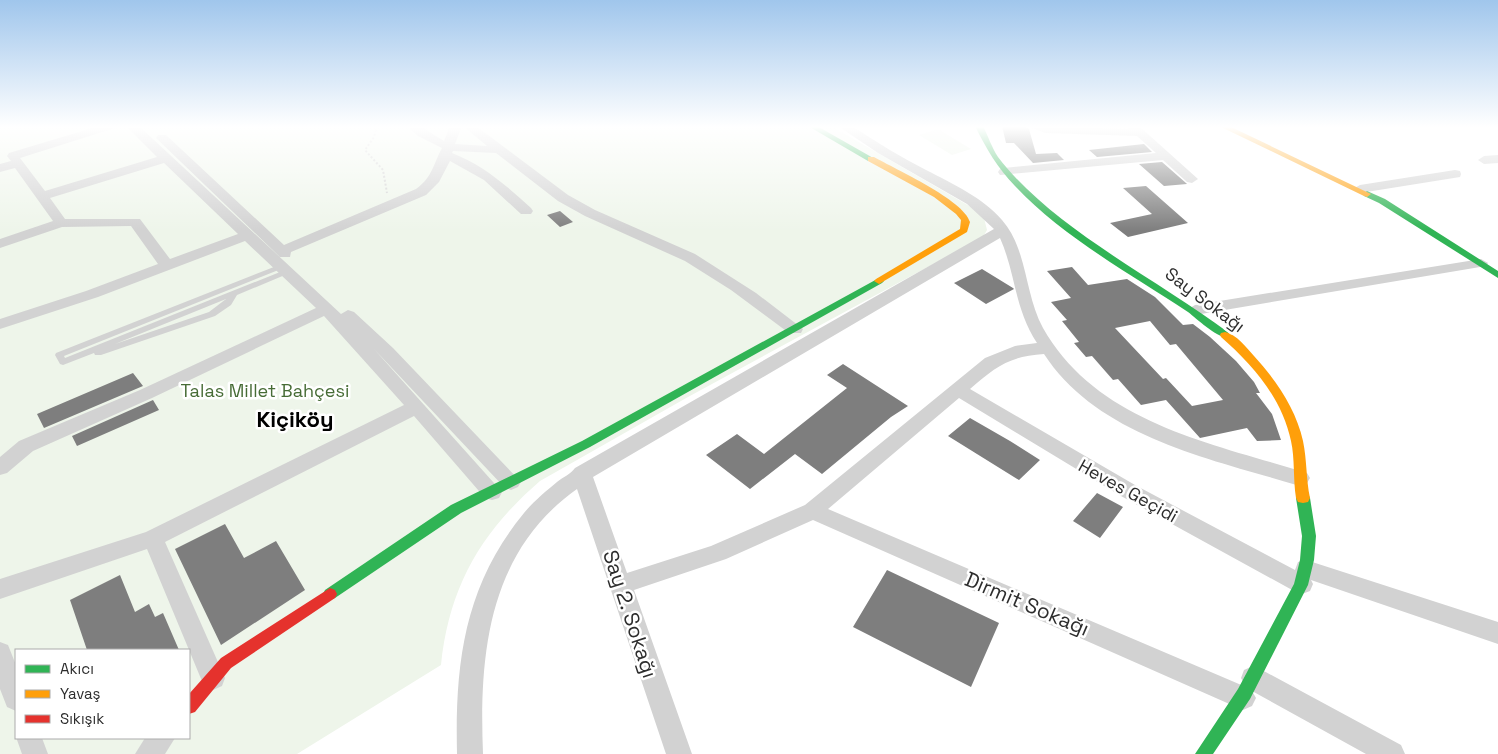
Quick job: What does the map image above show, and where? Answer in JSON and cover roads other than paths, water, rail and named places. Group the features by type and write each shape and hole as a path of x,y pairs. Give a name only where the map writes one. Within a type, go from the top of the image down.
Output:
{"street":[{"path":"0,168 18,161"},
{"path":"18,161 41,197 61,223"},
{"path":"41,197 156,161"},
{"path":"169,161 248,235 284,263 387,352 511,482"},
{"path":"183,161 284,263 492,492"},
{"path":"284,263 386,206 431,185 438,178 442,161"},
{"path":"465,161 499,184 526,211"},
{"path":"514,161 563,198 591,213 691,258 750,296 795,329"},
{"path":"190,705 226,662 456,509 586,444 795,329 957,236 964,230 966,224 961,214 944,200 875,161"},
{"path":"901,161 972,201 1003,230 1019,267 1028,314 1047,348 1063,368 1087,391 1113,410 1141,427 1157,434 1300,478"},
{"name":"Say Sokağı","path":"996,161 1004,172 1037,202 1080,235 1195,310 1241,350 1272,386 1294,430 1299,454 1300,478 1309,521 1309,542 1304,576 1295,603 1271,641 1248,688 1203,754"},
{"path":"1004,172 1113,161"},
{"path":"1171,161 1192,179"},
{"path":"1300,161 1360,189 1400,211 1498,275"},
{"path":"1360,189 1455,174"},
{"path":"0,244 61,223 135,222 167,266"},
{"path":"470,754 468,712 471,665 482,609 495,575 515,537 529,519 550,498 582,473 1003,230"},
{"path":"0,324 92,294 248,235"},
{"path":"1195,310 1481,263"},
{"path":"0,468 26,446 146,394 326,309"},
{"path":"621,584 711,556 812,511 958,389 1000,357 1021,350 1047,348"},
{"name":"Heves Geçidi","path":"958,389 1136,496 1304,576 1498,633"},
{"path":"0,589 153,538 416,407"},
{"name":"Say 2. Sokağı","path":"582,473 679,754"},
{"name":"Dirmit Sokağı","path":"812,511 1248,688 1392,754"},
{"path":"153,538 213,678"},
{"path":"0,653 15,696"},
{"path":"30,739 35,754"},
{"path":"148,754 161,739"}],"lane":[{"path":"284,263 235,294 222,308 204,317 108,351 63,362 59,355 284,263"}],"district":[{"name":"Kiçiköy","path":"295,419"}],"park label":[{"name":"Talas Millet Bahçesi","path":"265,391"}]}
